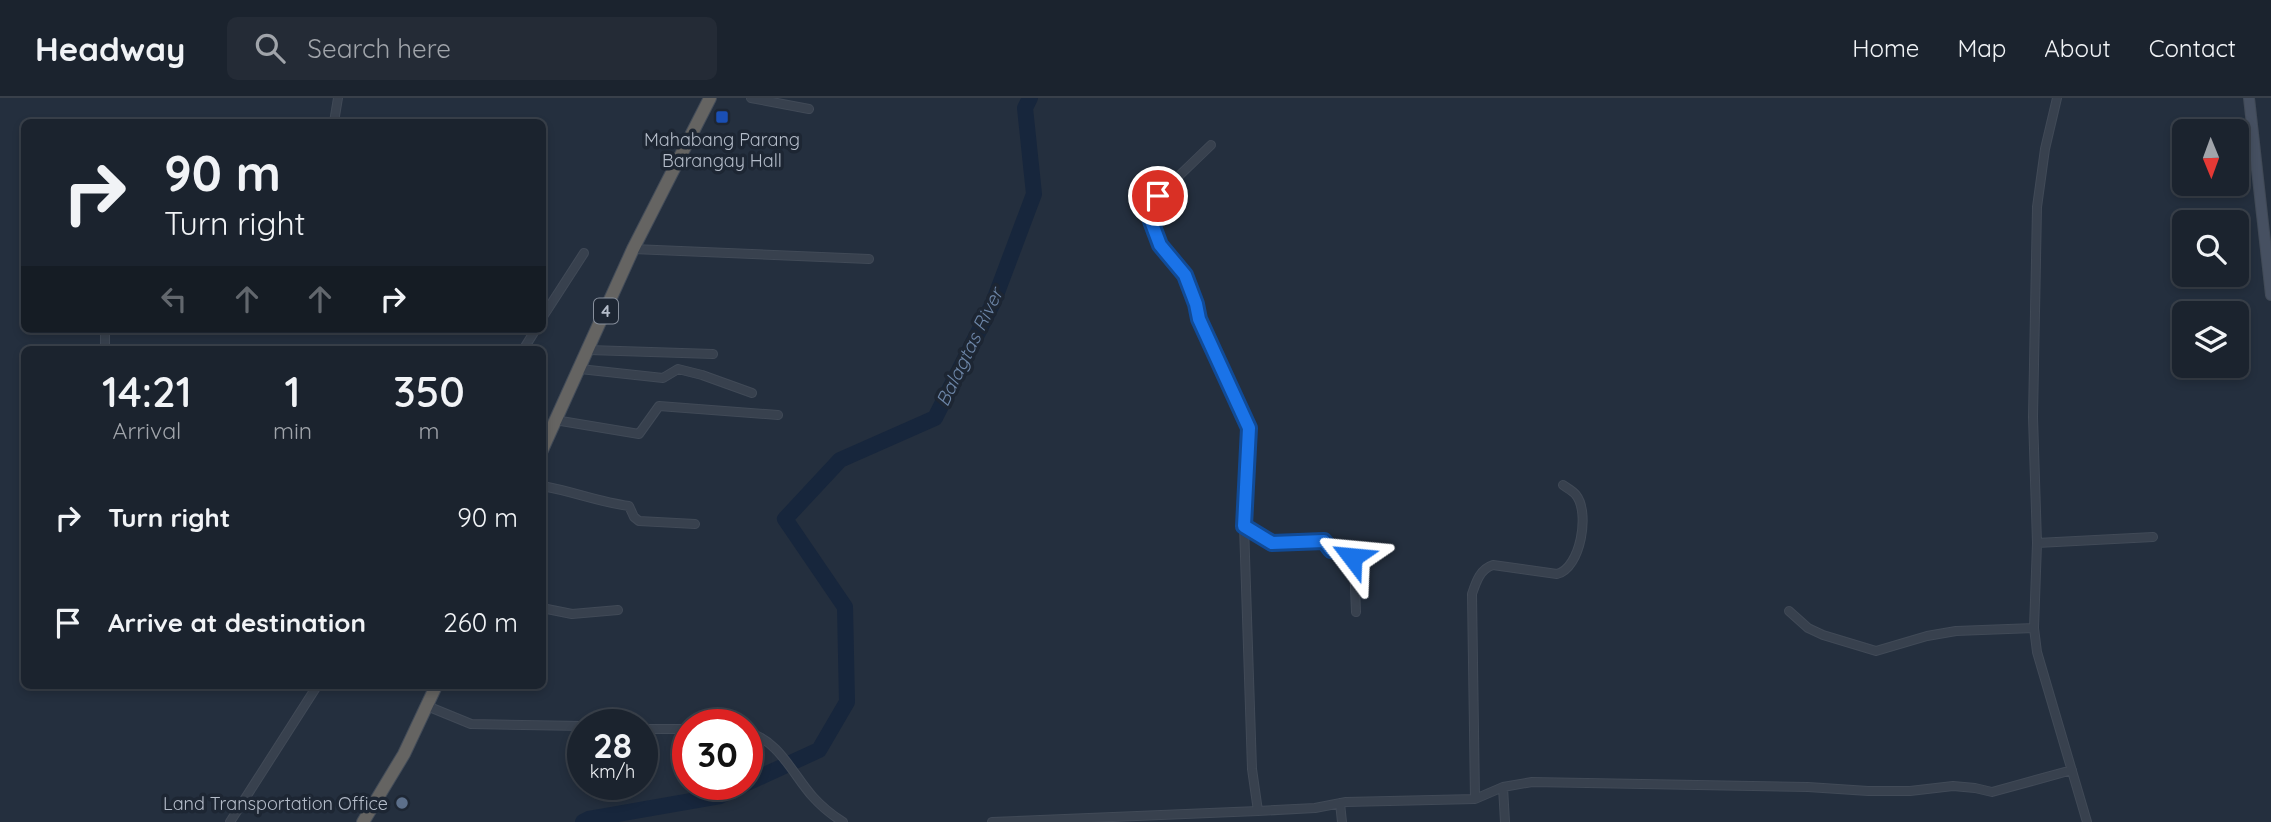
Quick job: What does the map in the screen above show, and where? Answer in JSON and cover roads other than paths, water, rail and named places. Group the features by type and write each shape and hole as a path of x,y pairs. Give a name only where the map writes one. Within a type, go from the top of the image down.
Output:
{"highway":[{"name":"4","path":"546,440 589,351 633,249 710,98"},
{"path":"363,822 391,777 435,689"}],"main road":[{"path":"2249,98 2271,295"}],"street":[{"path":"334,119 338,98"},
{"path":"751,98 809,109"},
{"path":"2057,98 2045,149 2037,207 2033,417 2037,543 2034,628 2037,652 2087,822"},
{"path":"1211,145 1158,196 1151,221 1160,245 1185,275 1199,319 1249,428 1244,526 1252,769 1258,811"},
{"path":"633,249 869,259"},
{"path":"546,312 584,253"},
{"path":"589,351 713,354"},
{"path":"580,369 663,378 678,369 752,393"},
{"path":"555,420 639,434 659,406 778,415"},
{"path":"1475,799 1472,594 1486,567 1493,565 1557,574 1563,572 1575,560 1581,541 1580,503 1577,495 1563,485"},
{"path":"546,487 583,494 610,504 628,506 639,521 695,524"},
{"path":"1244,526 1272,543 1324,541 1331,550 1348,554 1354,563 1356,612"},
{"path":"2037,543 2153,537"},
{"path":"546,609 572,614 618,610"},
{"path":"1789,611 1808,628 1876,650 1956,631 2034,628"},
{"path":"230,822 315,689"},
{"path":"427,706 471,724 567,726"},
{"path":"763,740 781,755 813,797 831,815 843,822"},
{"path":"992,822 1315,808 1340,803 1475,799 1503,787 1532,782 1808,787 1868,791 1910,791 1953,786 1993,792 2072,770"},
{"path":"1503,787 1505,822"},
{"path":"1340,803 1342,822"}],"waterway":[{"name":"Balagtas River","path":"763,776 819,750 847,702 845,607 785,519 840,460 935,418 993,303 1034,194 1025,108 1030,98"},
{"name":"Balagtas River","path":"583,822 697,800"}],"place":[{"name":"Mahabang Parang Barangay Hall","path":"722,117"},
{"name":"Land Transportation Office","path":"402,803"}]}
